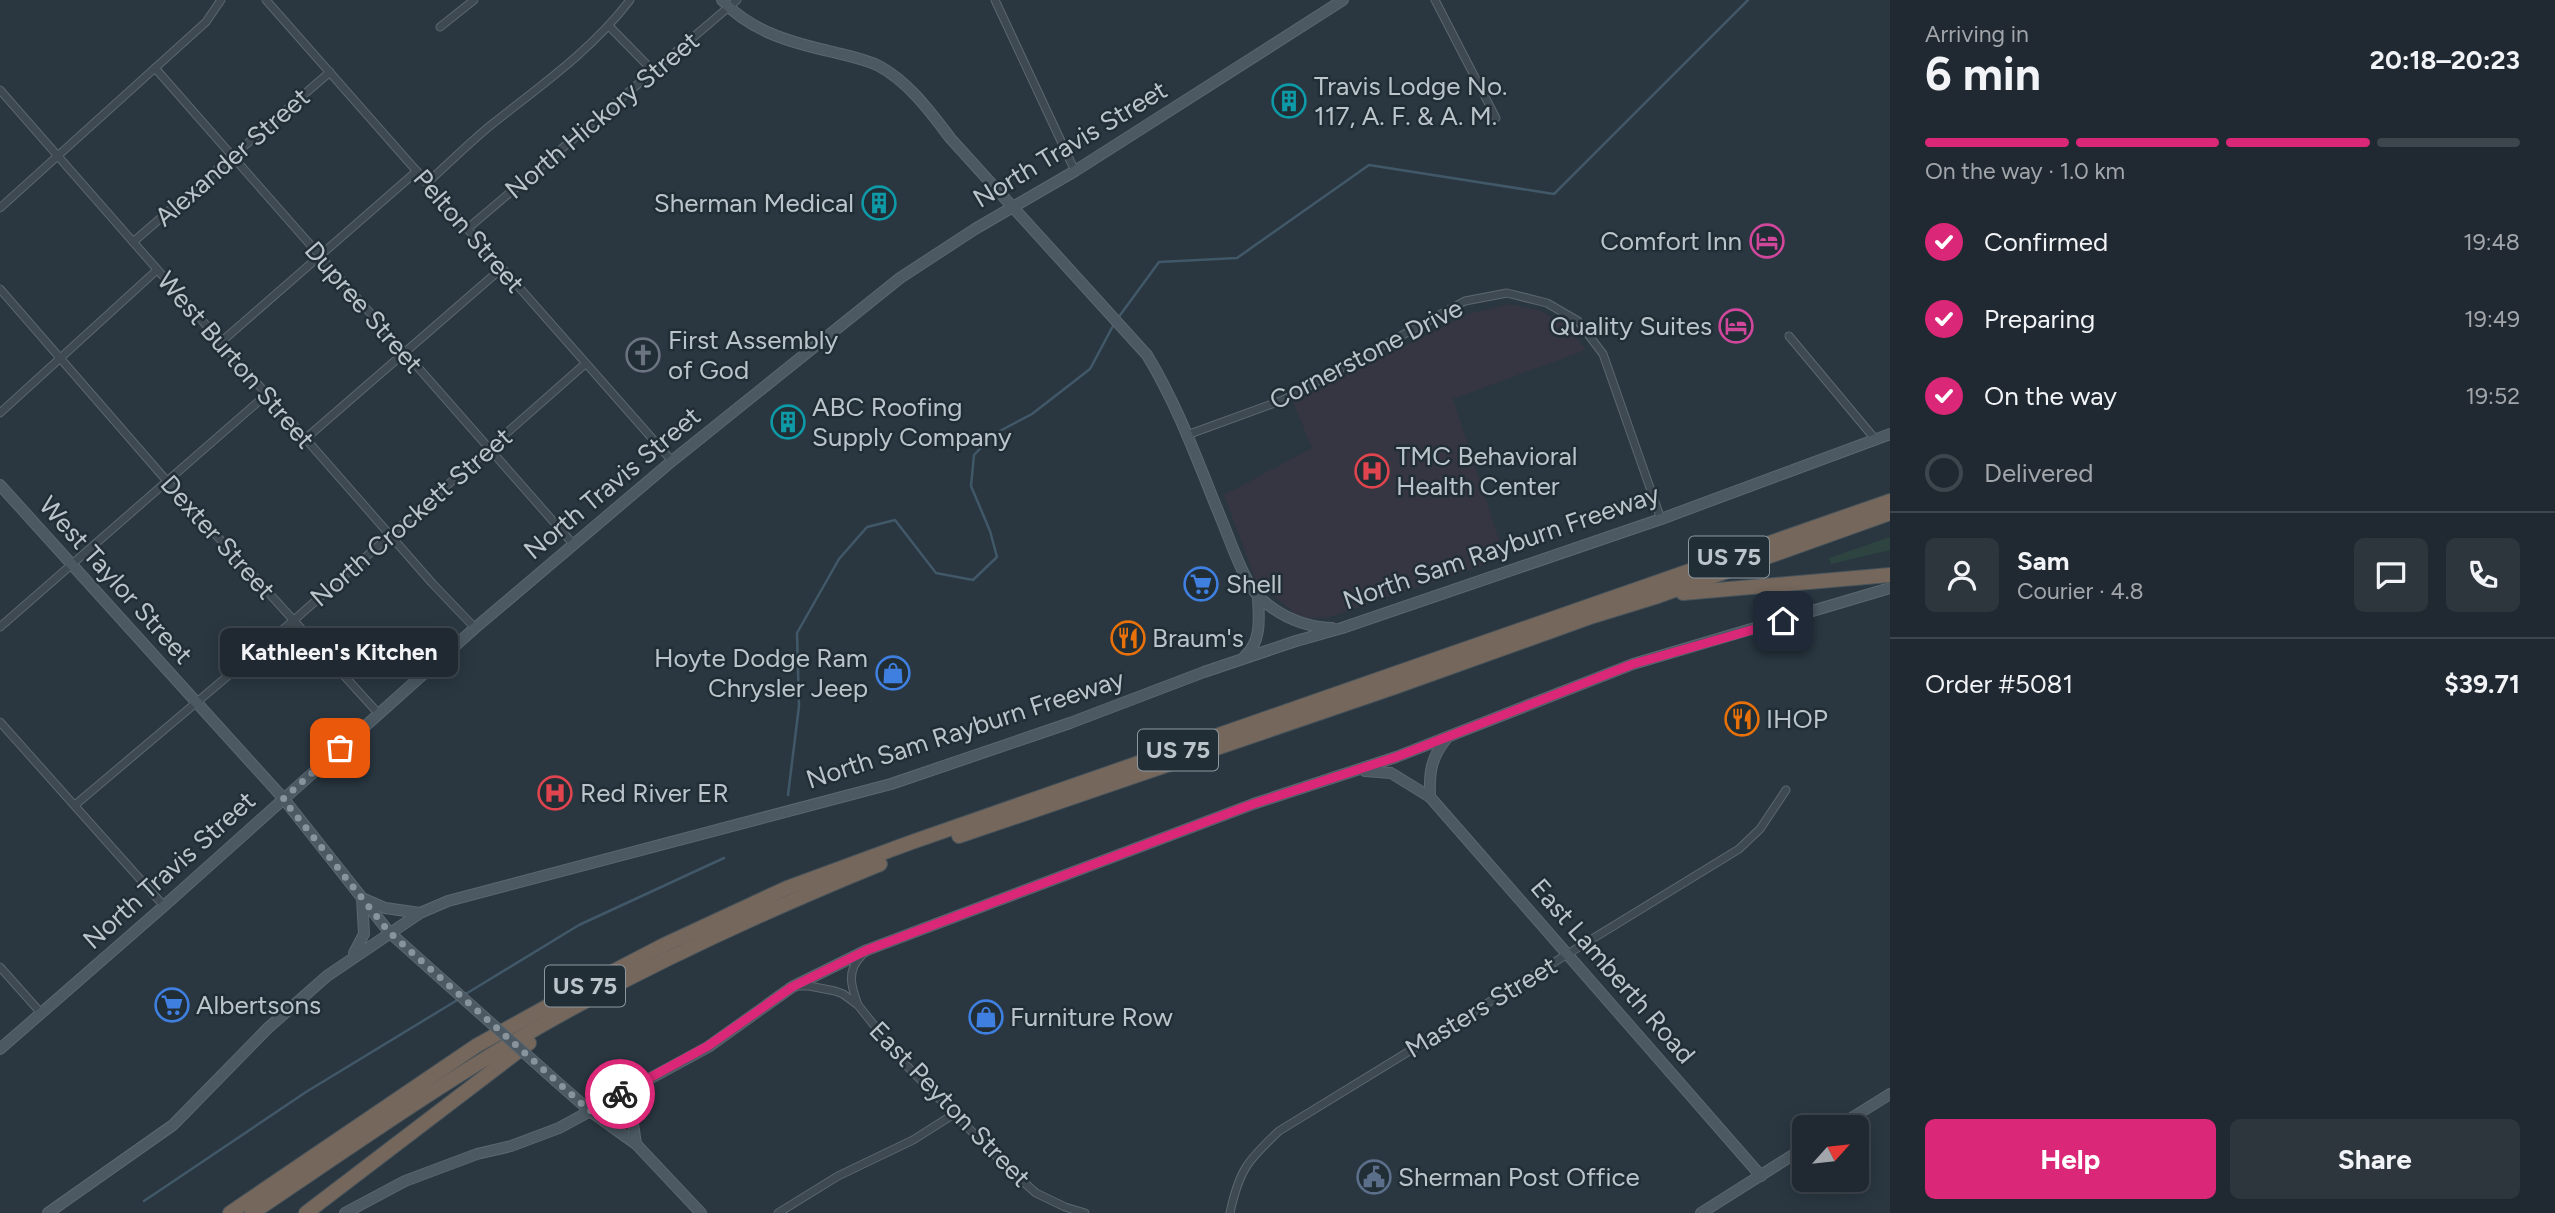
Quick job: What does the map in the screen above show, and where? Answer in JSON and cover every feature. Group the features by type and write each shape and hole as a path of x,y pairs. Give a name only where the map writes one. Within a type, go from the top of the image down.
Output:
{"highway":[{"name":"US 75","path":"230,1213 476,1046 664,945 788,888 1890,501"},
{"name":"US 75","path":"252,1213 443,1085 577,1005 689,948 807,893 895,858 1382,692 1890,513"},
{"path":"1658,596 1890,575"},
{"path":"306,1213 577,1005"}],"main road":[{"name":"North Travis Street","path":"0,1049 475,628 672,461 900,278 975,229 1075,171 1343,0"},
{"path":"729,2 766,33 870,62 895,76 925,106 951,139 1147,355 1162,380 1187,435 1238,562 1258,597 1304,625 1342,628"},
{"name":"North Sam Rayburn Freeway","path":"48,1213 173,1125 268,1028 352,957 420,913 448,901 891,785 1240,660 1661,519 1890,434"},
{"name":"West Taylor Street","path":"0,485 283,799 389,932 590,1111 636,1144 701,1213"},
{"path":"345,1213 405,1181 477,1154 540,1136 590,1111 708,1046 792,987 867,950 1253,804 1356,771 1633,664 1890,588"},
{"path":"1240,660 1252,649 1258,634 1258,597"},
{"path":"1430,797 1430,765 1436,751 1449,735"},
{"name":"East Lamberth Road","path":"1356,771 1391,773 1430,797 1761,1176"},
{"path":"352,957 364,934 362,898 400,912 420,913"},
{"path":"636,1144 631,1110 638,1085"},
{"path":"1856,1115 1890,1094"},
{"path":"1701,1213 1792,1156"}],"street":[{"path":"0,208 206,22 221,0"},
{"name":"Pelton Street","path":"266,0 672,461"},
{"path":"440,27 474,0"},
{"path":"427,183 490,126 610,27 630,0"},
{"path":"995,0 1075,171"},
{"path":"1435,0 1496,118"},
{"name":"North Hickory Street","path":"467,229 653,71 729,2"},
{"path":"610,27 653,71"},
{"name":"Dupree Street","path":"155,68 574,545"},
{"name":"Alexander Street","path":"133,242 330,72"},
{"name":"West Burton Street","path":"0,90 389,534 475,628"},
{"path":"221,342 416,172"},
{"path":"306,439 502,268"},
{"name":"Alexander Street","path":"0,413 158,270"},
{"name":"Dexter Street","path":"0,289 166,480 378,713"},
{"name":"Cornerstone Drive","path":"1187,435 1283,400 1465,301 1507,293 1547,303 1578,321 1603,354 1661,519"},
{"path":"1789,336 1875,439"},
{"name":"North Crockett Street","path":"75,805 294,620 585,364"},
{"path":"0,627 267,394"},
{"path":"0,722 164,906"},
{"name":"Masters Street","path":"1230,1213 1243,1169 1279,1131 1738,849 1760,829 1786,790"},
{"name":"East Peyton Street","path":"858,1006 851,985 851,973 855,962 867,950"},
{"path":"0,967 41,1013"},
{"name":"East Peyton Street","path":"792,987 809,985 843,994 858,1006 904,1063 1012,1172 1036,1193 1085,1213"},
{"path":"778,1213 838,1176 912,1140 954,1114"}],"shaded area":[{"name":"TMC Behavioral Health Center","path":"1509,304 1541,311 1569,327 1586,350 1453,399 1505,558 1327,618 1299,617 1256,581 1224,495 1312,448 1293,402 1469,314"}],"green space":[{"path":"1890,537 1890,550 1831,564 1829,558"}],"waterway":[{"path":"1118,318 1159,262 1237,258 1369,165 1554,194 1748,0"},
{"path":"788,795 799,706 797,633 839,559 867,527 895,520 936,573 973,580 997,557 990,531 971,486 974,455 994,434 1032,414 1090,369 1114,324"},
{"path":"464,995 579,925 724,858"},
{"path":"144,1201 306,1092 459,999"}],"way so far":[{"path":"340,748 283,799 389,932 590,1111 620,1094"}],"place":[{"name":"Travis Lodge No. 117, A. F. & A. M.","path":"1289,101"},
{"name":"Sherman Medical","path":"879,203"},
{"name":"Comfort Inn","path":"1767,241"},
{"name":"Quality Suites","path":"1736,326"},
{"name":"First Assembly of God","path":"643,355"},
{"name":"ABC Roofing Supply Company","path":"788,422"},
{"name":"TMC Behavioral Health Center","path":"1372,471"},
{"name":"Shell","path":"1201,584"},
{"name":"Braum's","path":"1128,638"},
{"name":"Hoyte Dodge Ram Chrysler Jeep","path":"893,673"},
{"name":"IHOP","path":"1742,719"},
{"name":"Kathleen's Kitchen","path":"340,748"},
{"name":"Red River ER","path":"555,793"},
{"name":"Albertsons","path":"172,1005"},
{"name":"Furniture Row","path":"986,1017"},
{"name":"Sherman Post Office","path":"1374,1177"}],"route":[{"path":"620,1094 708,1046 792,987 867,950 1253,804 1396,757 1633,664 1783,621"}]}
